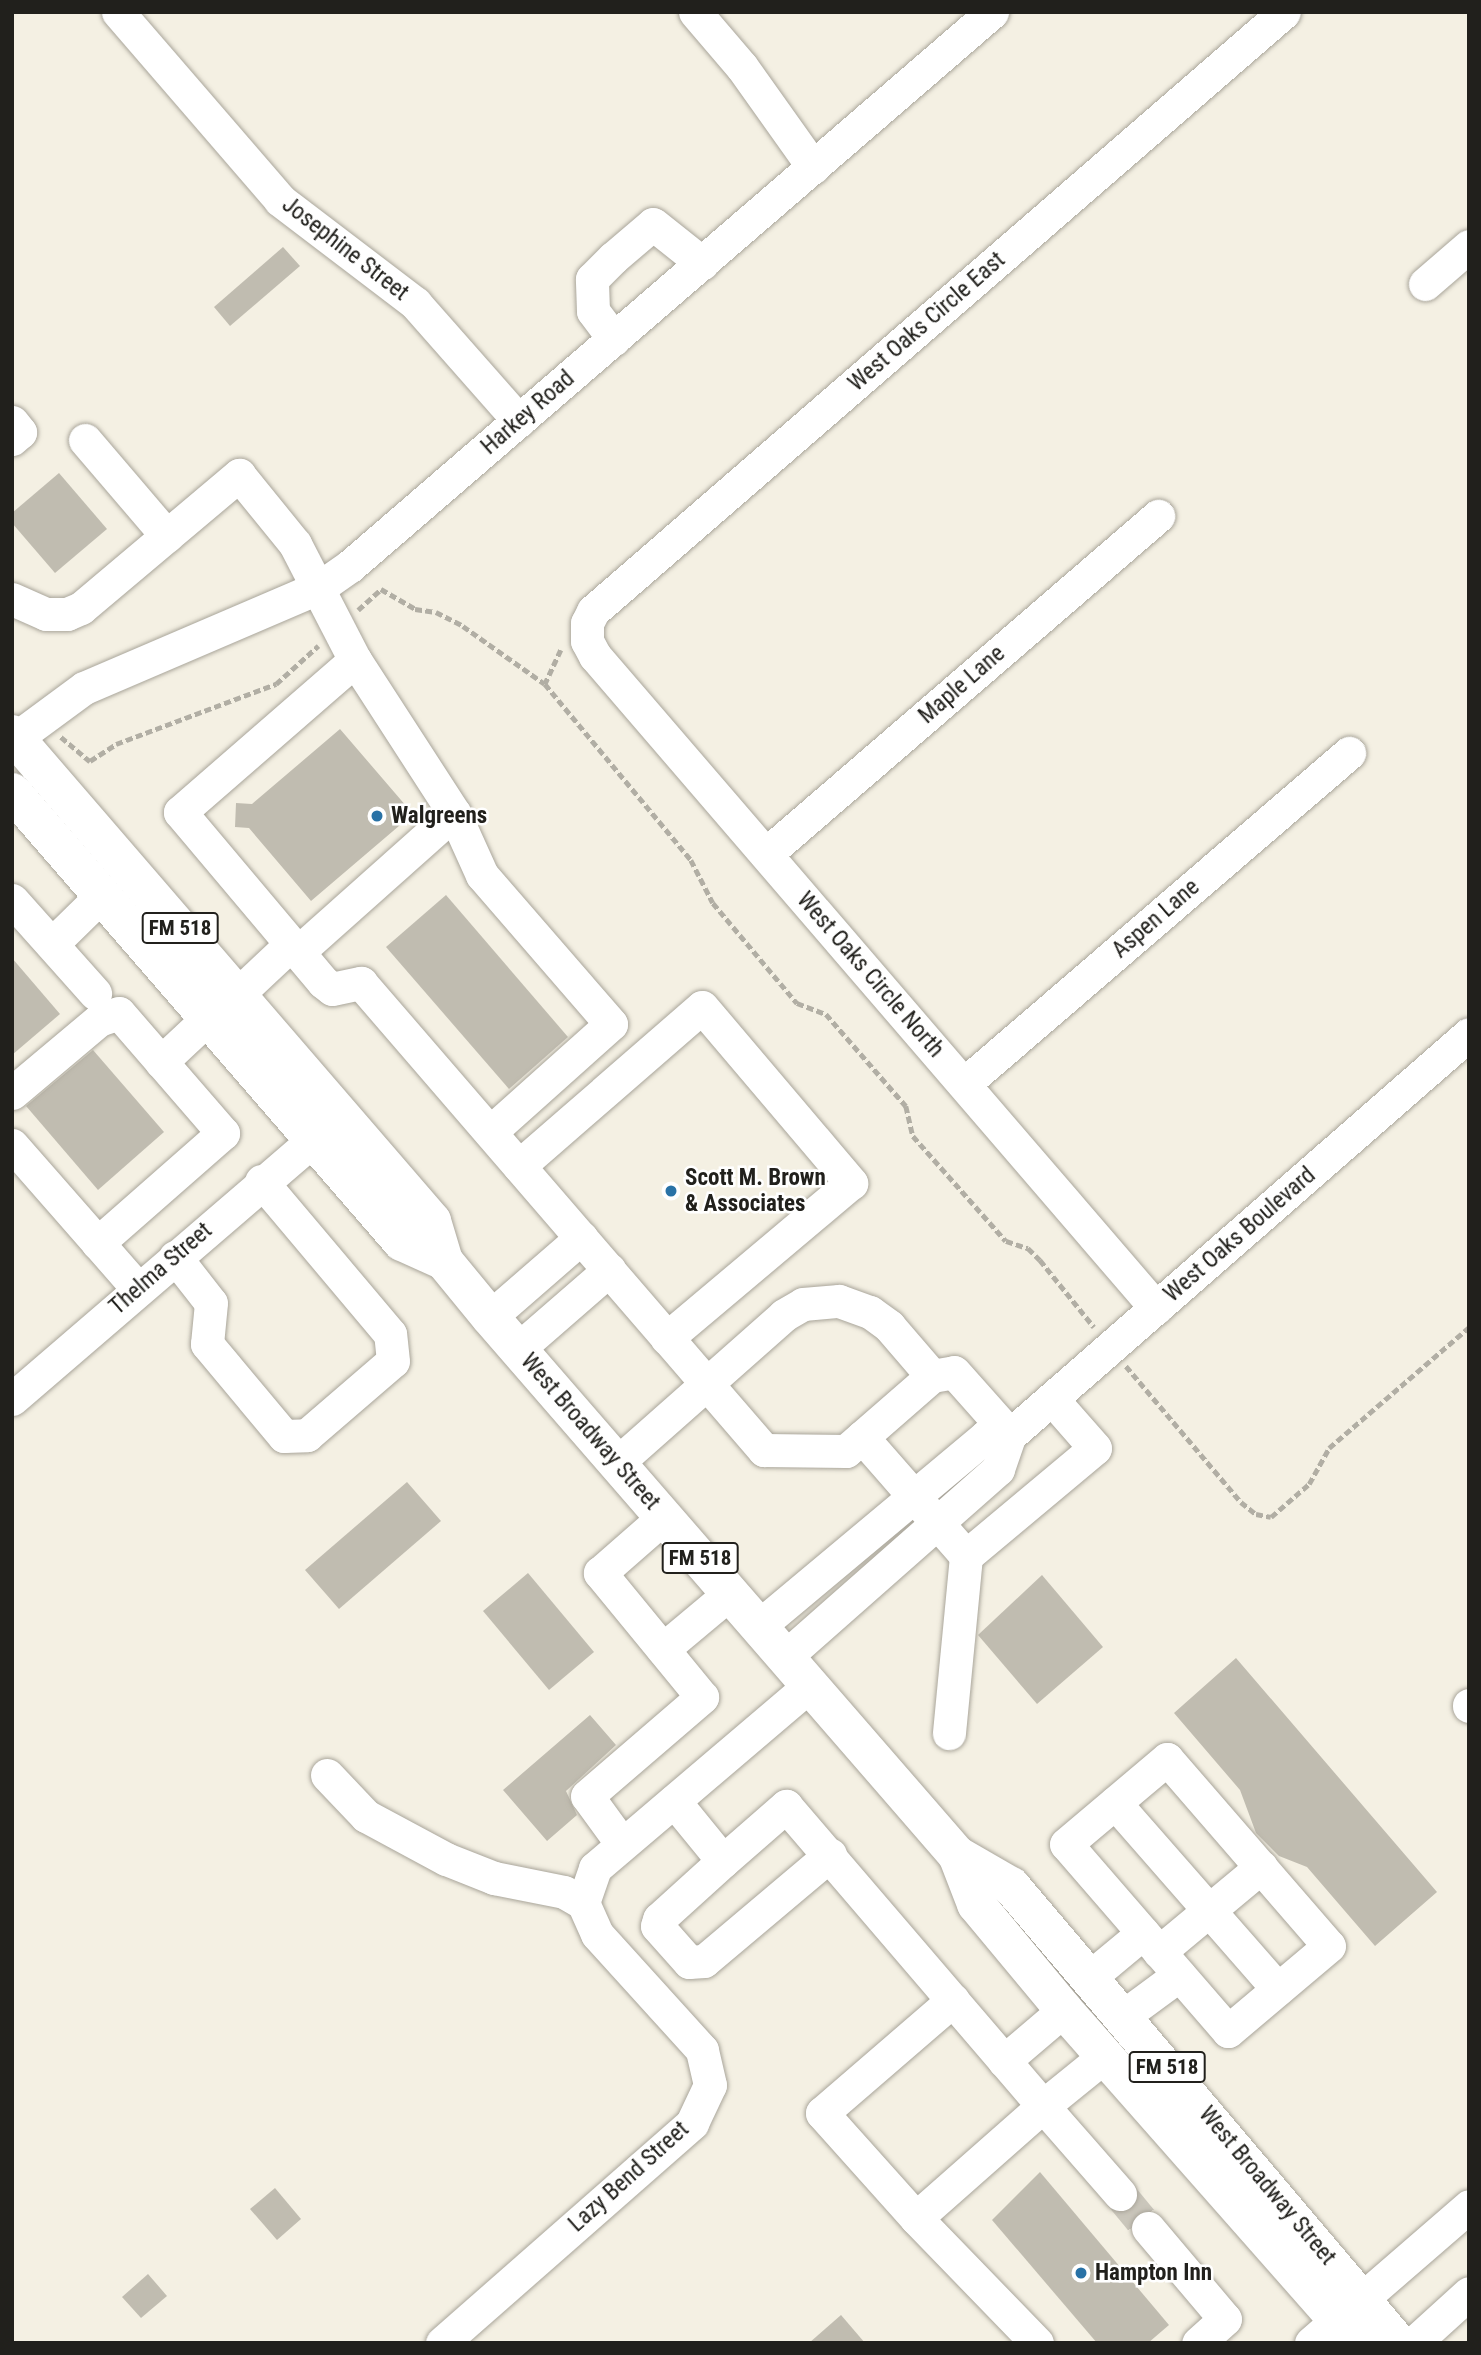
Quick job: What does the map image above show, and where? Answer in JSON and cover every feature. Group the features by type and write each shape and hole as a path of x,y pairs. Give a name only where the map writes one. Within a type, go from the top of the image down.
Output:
{"main road":[{"name":"West Broadway Street","path":"13,738 432,1221 444,1261 785,1657 957,1855 1010,1886 1182,2084 1341,2326"},
{"name":"West Broadway Street","path":"12,792 208,1018 311,1142 402,1242 444,1261"},
{"name":"West Broadway Street","path":"957,1855 976,1904 1064,2010 1341,2326 1398,2343"},
{"path":"1007,1940 1029,1944 1086,1998 1122,2017"},
{"path":"1064,2010 1115,2037 1150,2070 1182,2084"}],"street":[{"name":"Josephine Street","path":"118,12 280,200 415,303 519,421"},
{"path":"695,12 743,67 813,167"},
{"name":"Harkey Road","path":"13,738 84,688 320,587 519,421 992,12"},
{"name":"West Oaks Circle East","path":"587,640 587,623 593,611 1284,12"},
{"path":"614,339 593,311 592,279 612,258 653,224 702,263"},
{"path":"1425,284 1469,246"},
{"path":"12,422 20,432 12,439"},
{"path":"85,440 167,536"},
{"path":"12,598 27,609 67,614 81,608 239,475 295,544 320,587 355,660 454,813 482,875 611,1024 490,1132"},
{"name":"Maple Lane","path":"766,854 1158,516"},
{"name":"West Oaks Circle North","path":"587,640 595,656 1156,1308"},
{"path":"355,660 180,812 332,989 361,983 764,1450 846,1451 932,1376 954,1372 1010,1435"},
{"name":"Aspen Lane","path":"964,1084 1349,753"},
{"path":"237,994 454,813"},
{"path":"52,944 102,895"},
{"path":"12,900 95,993"},
{"path":"519,1166 702,1007 851,1183 667,1338"},
{"path":"12,1093 99,1020 118,1013 223,1133 98,1243"},
{"path":"161,1062 208,1018"},
{"name":"West Oaks Boulevard","path":"785,1657 998,1469 1010,1435 1469,1034"},
{"name":"Thelma Street","path":"12,1399 261,1181 311,1142"},
{"path":"12,1144 138,1289"},
{"path":"175,1257 211,1303 207,1344 284,1436 307,1435 393,1361 390,1334 261,1181"},
{"path":"490,1317 581,1238"},
{"path":"518,1349 609,1270"},
{"path":"617,1463 784,1315 803,1304 839,1301 870,1312 889,1326 932,1376"},
{"path":"949,1733 966,1556 1094,1448 1052,1399"},
{"name":"West Oaks Boulevard","path":"759,1626 986,1436 1010,1435"},
{"path":"862,1437 966,1556"},
{"path":"622,1844 587,1796 702,1697 600,1573 664,1517"},
{"path":"663,1649 730,1593"},
{"path":"327,1775 366,1816 446,1859 494,1878 564,1892 583,1903 595,1868 810,1685"},
{"path":"1167,1759 1261,1867 1329,1946 1228,2031 1066,1844 1167,1759"},
{"path":"674,1801 723,1861"},
{"path":"1115,1803 1278,1989"},
{"path":"830,1855 704,1961 689,1962 657,1926 659,1919 786,1806 830,1855 1120,2194"},
{"path":"1122,2017 1160,1953 1261,1867"},
{"name":"Lazy Bend Street","path":"442,2343 692,2123 710,2085 702,2050 597,1934 583,1903"},
{"path":"1090,1977 1160,1953"},
{"path":"953,2000 822,2113 916,2218 1037,2343"},
{"path":"1004,2061 1064,2010"},
{"path":"916,2218 1043,2106 1106,2055"},
{"path":"1341,2326 1469,2206"},
{"path":"1148,2228 1225,2319 1198,2343"},
{"path":"1414,2343 1469,2293"}],"path":[{"path":"587,640 562,648 545,684 554,698 691,860 704,891 797,1003 826,1014 906,1106 913,1136 1006,1241 1028,1248 1040,1260 1241,1502 1256,1514 1271,1517 1297,1499 1329,1448 1469,1327"}],"building":[{"path":"283,247 300,266 230,326 214,307"},
{"path":"59,473 107,529 55,573 12,523 12,513"},
{"name":"Walgreens","path":"340,729 413,814 311,901 249,828 235,827 236,803 252,804"},
{"path":"446,895 568,1037 509,1089 386,947"},
{"path":"12,958 60,1014 12,1055"},
{"path":"93,1050 164,1132 98,1190 26,1106"},
{"path":"407,1482 441,1521 339,1609 305,1570"},
{"path":"528,1573 594,1652 549,1690 483,1611"},
{"path":"1042,1575 1103,1647 1037,1704 978,1635"},
{"path":"1236,1658 1437,1892 1375,1946 1307,1867 1279,1856 1256,1833 1240,1790 1174,1713"},
{"path":"590,1715 616,1745 566,1791 577,1815 547,1841 503,1790"},
{"name":"Hampton Inn","path":"1040,2172 1169,2325 1148,2343 1097,2343 992,2220"},
{"path":"275,2188 301,2219 277,2240 250,2209"},
{"path":"148,2274 167,2296 141,2318 122,2297"},
{"path":"841,2315 865,2343 809,2343"}],"tunnel":[{"path":"1120,2194 1148,2228"}],"place":[{"name":"Walgreens","path":"377,816"},
{"name":"Scott M. Brown & Associates","path":"671,1191"},
{"name":"Hampton Inn","path":"1081,2273"}]}
